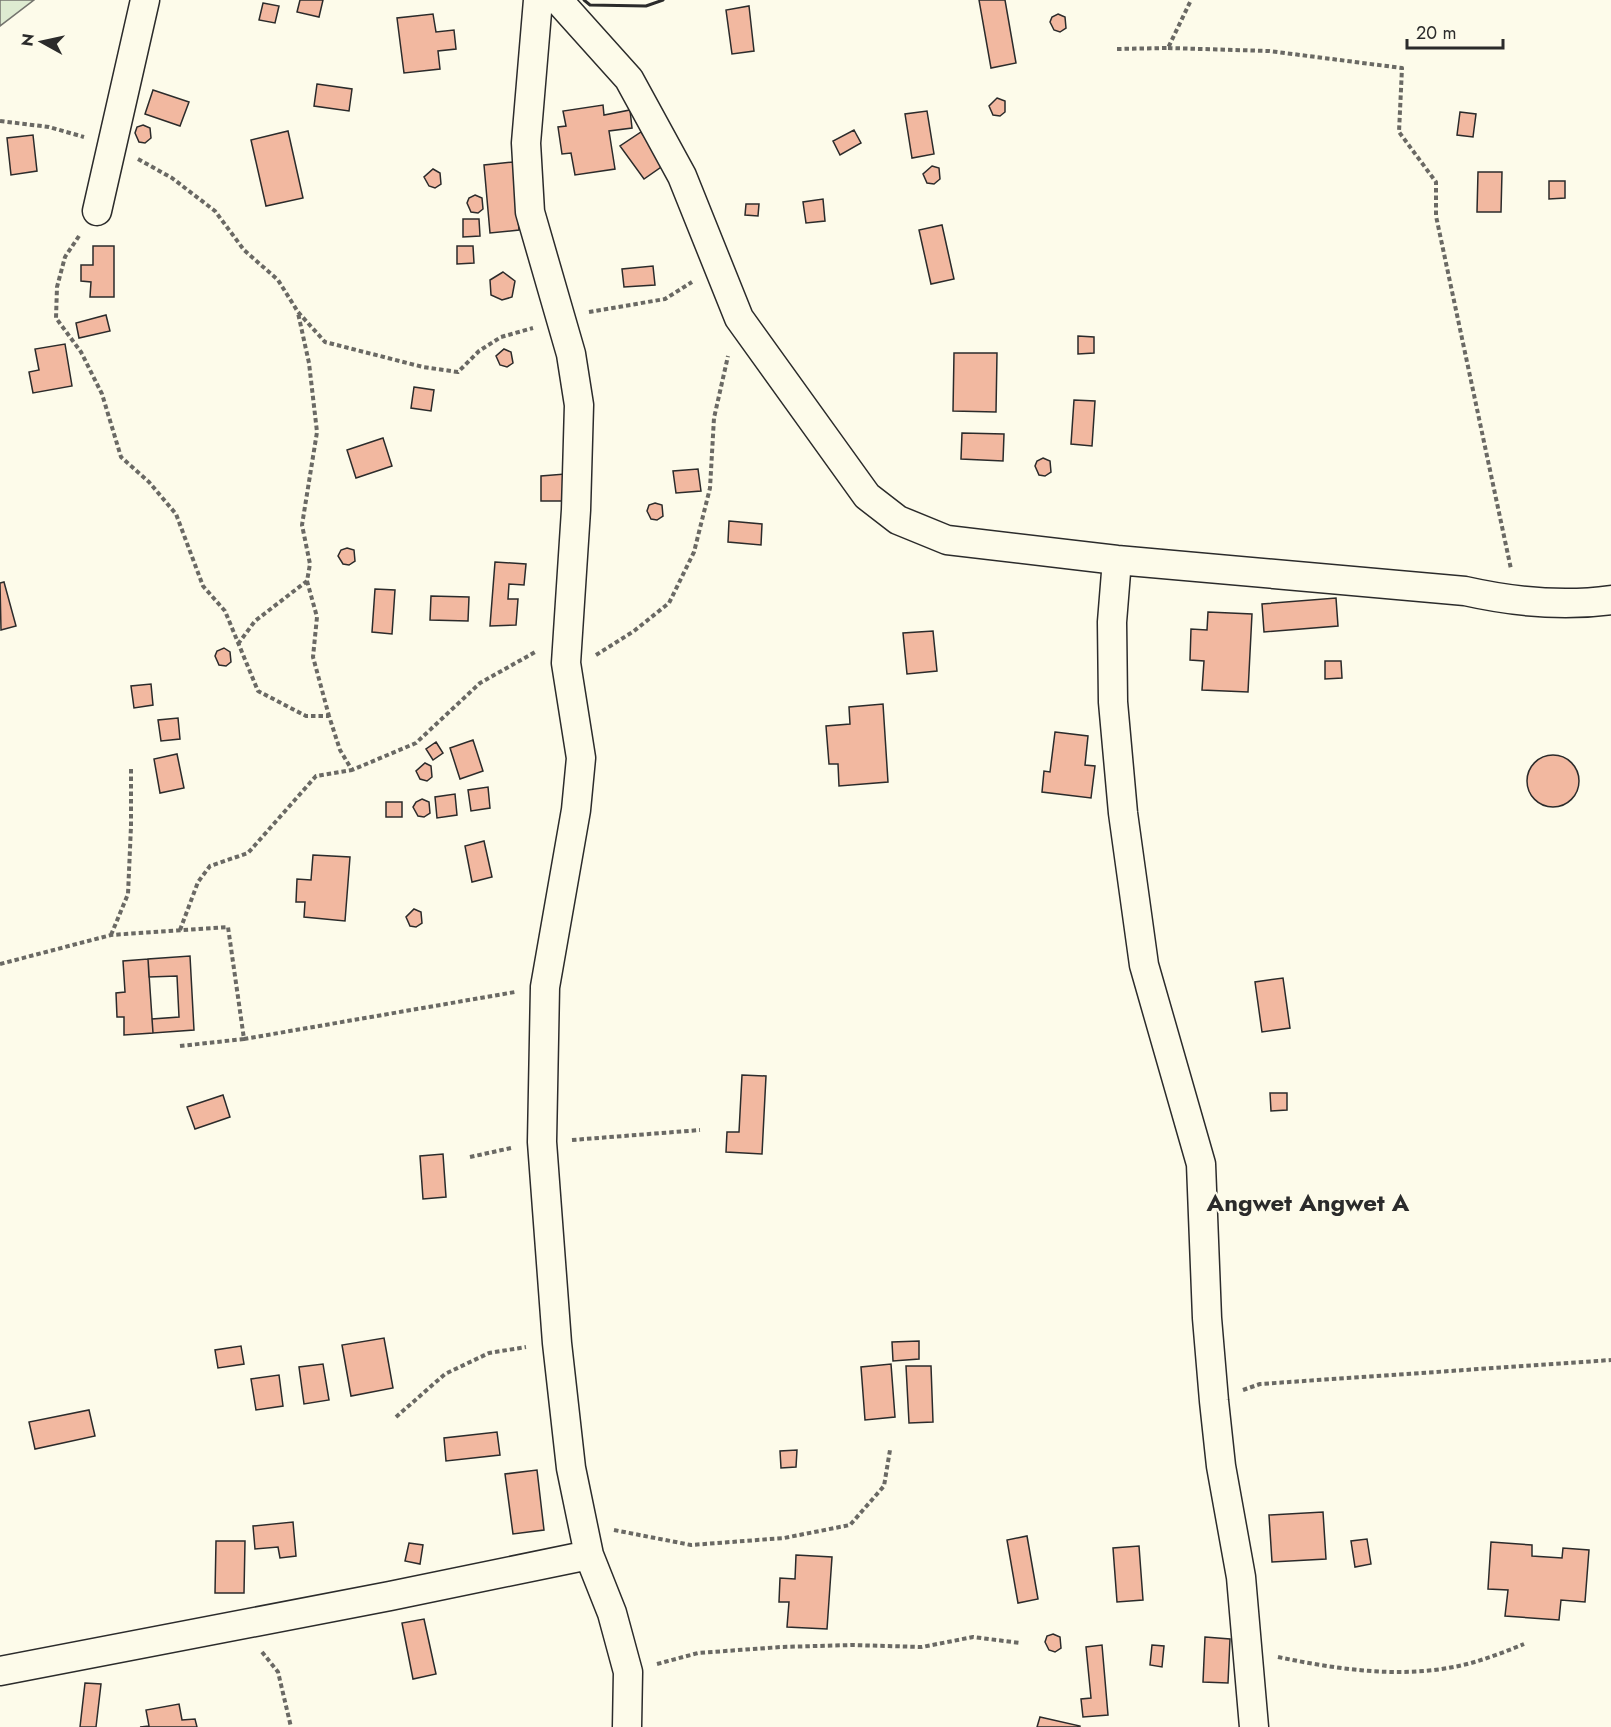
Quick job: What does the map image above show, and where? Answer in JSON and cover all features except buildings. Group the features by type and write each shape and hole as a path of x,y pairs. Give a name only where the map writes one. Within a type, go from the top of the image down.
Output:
{"street":[{"path":"97,211 145,0"},
{"path":"538,0 526,154 530,212 571,354 579,405 566,663 581,758 576,810 545,987 542,1142 557,1343 571,1468 589,1555 612,1613 628,1672 627,1727"},
{"path":"558,0 629,79 682,176 716,266 739,318 867,496 898,520 947,540 1117,560 1465,591 1518,602 1582,604 1611,600"},
{"path":"1117,560 1112,622 1113,702 1123,813 1144,965 1201,1164 1206,1318 1221,1466 1241,1577 1254,1727"},
{"path":"0,1671 122,1649 589,1555"}],"path":[{"path":"1168,48 1191,0"},
{"path":"1117,49 1269,51 1402,69 1399,132 1436,182 1436,216 1518,602"},
{"path":"0,120 49,127 112,146 172,178 215,211 244,250 278,280 298,312 325,342 423,367 458,372 479,351 501,337 525,331 559,315 603,311 664,299 716,266"},
{"path":"97,211 65,257 57,287 56,318 81,352 102,394 121,457 149,482 176,514 203,586 225,611 258,691 306,716 329,716"},
{"path":"298,312 309,363 316,432 302,525 310,564 307,581 317,617 314,657 340,750 352,770"},
{"path":"566,663 596,655 634,631 669,603 694,552 710,488 714,418 739,318"},
{"path":"238,644 255,621 307,581"},
{"path":"180,930 198,882 210,866 248,853 316,776 352,770 416,742 480,683 510,668 568,631"},
{"path":"111,935 128,894 131,766"},
{"path":"0,964 111,935 228,927 244,1040"},
{"path":"180,1046 244,1040 545,987"},
{"path":"470,1157 542,1142 700,1130"},
{"path":"396,1417 445,1374 489,1353 557,1343"},
{"path":"1214,1401 1260,1384 1611,1359"},
{"path":"581,1523 691,1545 784,1538 850,1525 884,1486 890,1450"},
{"path":"239,1624 278,1672 291,1727"},
{"path":"628,1672 698,1653 852,1645 922,1647 973,1637 1020,1643"},
{"path":"1247,1651 1335,1669 1418,1672 1471,1663 1524,1644"}],"green space":[{"path":"0,0 34,0 0,26"}],"wall":[{"path":"584,0 590,5 646,6 663,0"}],"district":[{"name":"Angwet Angwet A","path":"1308,1203"}]}
